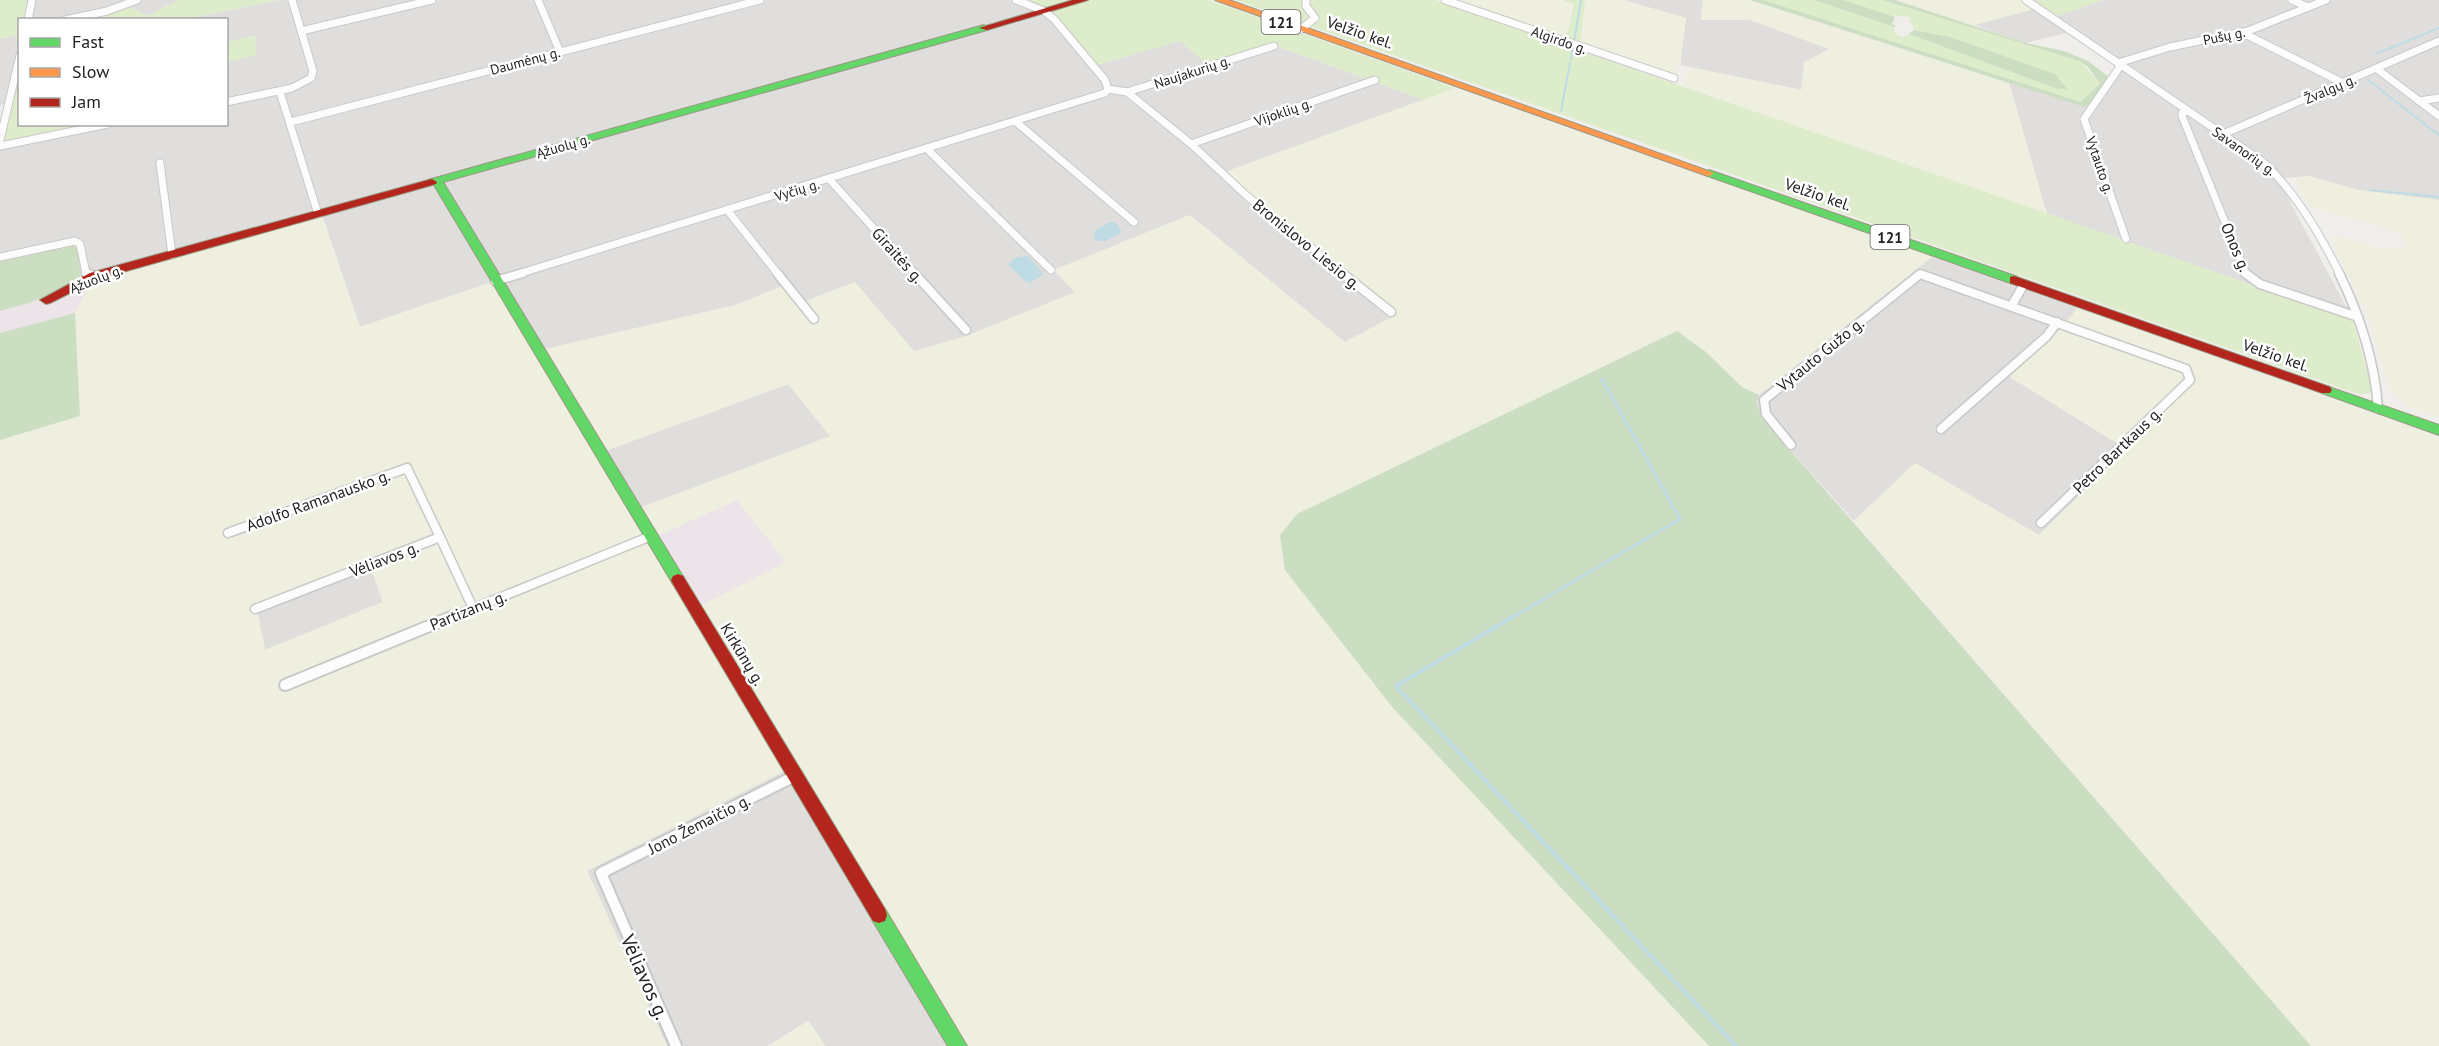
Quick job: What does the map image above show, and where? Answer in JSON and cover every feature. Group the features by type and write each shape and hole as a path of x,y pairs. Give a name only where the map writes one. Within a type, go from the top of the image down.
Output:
{"street":[{"path":"28,18 32,0"},
{"path":"74,18 107,11 137,0"},
{"path":"228,102 280,92 303,85 312,74 292,0"},
{"path":"301,31 432,0"},
{"path":"538,0 561,52"},
{"name":"Daumėnų g.","path":"291,122 760,0"},
{"path":"1016,0 1044,11 1105,80 1108,89"},
{"name":"Ąžuolų g.","path":"46,300 94,276 1083,0"},
{"name":"Velžio kel.","path":"1220,0 2439,430"},
{"path":"1301,29 1315,18 1306,6 1306,0"},
{"name":"Algirdo g.","path":"1445,0 1674,78"},
{"name":"Savanorių g.","path":"2026,0 2273,169 2293,191 2346,286 2358,317 2377,388 2378,409"},
{"path":"2292,0 2308,8"},
{"name":"Pušų g.","path":"2119,64 2170,47 2243,33 2326,0"},
{"path":"2243,33 2343,83"},
{"name":"Žvalgų g.","path":"2221,135 2439,41"},
{"name":"Naujakurių g.","path":"1108,89 1127,92 1274,46"},
{"path":"0,140 18,64"},
{"name":"Vytauto g.","path":"2119,64 2084,119 2126,239"},
{"path":"2377,69 2439,116"},
{"name":"Vijoklių g.","path":"1191,144 1375,80"},
{"name":"Vyčių g.","path":"495,281 928,150 1097,97 1108,89"},
{"path":"280,92 318,214"},
{"path":"1127,92 1191,144"},
{"path":"2419,101 2439,99"},
{"name":"Onos g.","path":"2188,111 2182,113 2182,116 2246,275 2260,284 2358,317"},
{"path":"1016,122 1134,222"},
{"path":"0,146 98,126"},
{"name":"Bronislovo Liesio g.","path":"1191,144 1224,175 1391,312"},
{"path":"928,150 1051,270"},
{"path":"160,163 172,255"},
{"name":"Giraitės g.","path":"830,180 966,330"},
{"path":"436,181 495,281"},
{"path":"728,211 814,319"},
{"path":"0,257 75,241 80,244 86,273 94,276"},
{"name":"Vytauto Gužo g.","path":"1791,445 1766,414 1764,400 1920,274 2012,305"},
{"name":"Kirkūnų g.","path":"495,281 797,775 958,1046"},
{"path":"1941,429 2047,336 2057,321 2012,305 2024,284"},
{"name":"Petro Bartkaus g.","path":"2041,523 2190,380 2191,376 2182,367 2057,321"},
{"name":"Adolfo Ramanausko g.","path":"228,533 407,468 440,537"},
{"name":"Partizanų g.","path":"285,685 651,536"},
{"name":"Vėliavos g.","path":"255,609 440,537 473,608"},
{"name":"Jono Žemaičio g.","path":"601,873 797,775"},
{"name":"Vėliavos g.","path":"601,873 676,1046"}],"shaded area":[{"path":"31,0 179,0 147,16 26,18"},
{"path":"279,0 1023,0 1045,8 1097,65 1179,41 1271,44 1424,100 1226,172 1250,196 1398,315 1344,342 1190,215 1054,270 1076,292 964,337 913,351 798,304 780,287 736,305 541,350 495,281 360,327 322,215 81,282 78,249 0,260 0,146 103,126 228,126 228,62 256,55 254,36 228,42 228,18 190,18"},
{"path":"1623,0 1703,0 1701,20 1750,20 1830,49 1824,54 1809,59 1802,90 1680,65 1686,18"},
{"path":"2103,0 2439,0 2439,200 2358,190 2308,176 2278,179 2353,320 2047,214 2009,83 2088,107 2117,65 2069,32 2026,43 1974,25 2034,9 2049,19"},
{"path":"18,35 18,51 6,102 0,106 0,39"},
{"path":"1932,257 2077,308 2063,327 2010,377 2127,449 2038,536 1915,463 1854,521 1763,419 1756,402 1759,395"},
{"path":"94,278 75,313 0,333 0,311 32,302 64,287"},
{"path":"789,384 831,437 639,508 605,451"},
{"path":"737,500 787,563 696,608 652,538"},
{"path":"368,562 383,602 265,650 256,605"},
{"path":"786,770 948,1046 825,1046 808,1021 768,1046 667,1046 587,871"}],"green space":[{"path":"0,0 31,0 26,18 18,18 18,35 0,39"},
{"path":"179,0 279,0 190,18 89,18 128,6 147,16"},
{"path":"1023,0 1209,0 1455,88 1424,100 1271,44 1208,64 1179,41 1097,65 1045,8"},
{"path":"1236,0 1435,0 2353,320 2373,392 2361,395"},
{"path":"1451,0 1562,0 1574,4 1565,40"},
{"path":"1562,0 1585,0 1580,45 1565,40 1574,4"},
{"path":"1585,0 1623,0 1686,18 1680,65 1675,74 1580,45"},
{"path":"1703,0 1750,0 2009,83 2047,214 1684,86 1688,67 1801,90 1804,62 1829,49 1750,20 1701,20"},
{"path":"1750,0 1763,0 2081,102 2100,83 2088,67 2079,61 1883,0 1895,0 2026,43 2064,51 2088,61 2109,77 2088,107 2078,105"},
{"path":"1763,0 1814,0 1894,27 1895,34 1903,37 1909,34 2058,89 2054,74 1950,37 1914,30 1909,17 1883,15 1843,0 1883,0 2079,61 2100,82 2081,102"},
{"path":"1814,0 1843,0 1895,17 1892,24 1897,26 1894,27"},
{"path":"1895,0 2021,0 2034,9 1974,25"},
{"path":"2034,0 2103,0 2058,16"},
{"path":"1914,30 1950,37 2055,74 2067,89 2058,89 1909,34"},
{"path":"255,36 256,55 228,62 228,42"},
{"path":"18,80 18,126 102,126 0,143"},
{"path":"1455,88 1932,257 1759,395 1742,387 1706,352 1677,331 1298,514 1280,535 1285,570 1393,708 1709,1046 948,1046 786,770 587,871 667,1046 0,1046 0,440 80,416 75,313 94,278 322,215 360,327 495,281 696,608 786,562 737,500 654,537 639,508 830,436 788,384 605,451 541,350 736,305 781,287 798,304 855,282 914,351 964,337 1075,292 1054,270 1190,215 1345,342 1397,314 1250,196 1225,172","holes":["369,562 383,602 265,650 256,605"]},
{"path":"2308,176 2358,190 2439,200 2439,417 2406,405 2390,390 2366,311 2329,237 2341,237 2392,249 2402,248 2406,243 2396,232 2310,206 2299,190 2296,178"},
{"path":"71,245 78,249 81,282 32,302 0,311 0,260"},
{"path":"2077,308 2439,437 2439,1046 2311,1046 1854,521 1915,463 2039,535 2126,449 2010,377 2063,327"},
{"path":"75,313 80,416 0,440 0,333"},
{"path":"1677,331 1706,352 1742,387 1759,395 1756,402 1763,419 2311,1046 1709,1046 1393,708 1285,570 1280,535 1297,514"},
{"path":"808,1021 825,1046 768,1046"}],"water":[{"path":"1109,222 1116,223 1122,232 1106,241 1097,241 1094,237 1095,231"},
{"path":"1028,256 1044,274 1030,283 1026,282 1008,264 1017,257"}],"waterway":[{"path":"1574,42 1581,0"},
{"path":"2376,54 2439,28"},
{"path":"1571,59 1573,47"},
{"path":"1561,111 1570,63"},
{"path":"2368,80 2439,135"},
{"path":"2370,190 2439,197"},
{"path":"1513,617 1680,519 1602,379"},
{"path":"1516,615 1396,686 1736,1046"}],"traffic: fast":[{"path":"432,182 984,28"},
{"path":"1709,173 2014,280"},
{"path":"437,181 678,580"},
{"path":"2326,390 2439,430"},
{"path":"879,915 958,1046"}],"traffic: slow":[{"path":"1220,0 1709,173"}],"traffic: jam":[{"path":"984,28 1083,0"},
{"path":"46,300 94,276 432,182"},
{"path":"2014,280 2326,390"},
{"path":"678,580 879,915"}]}
